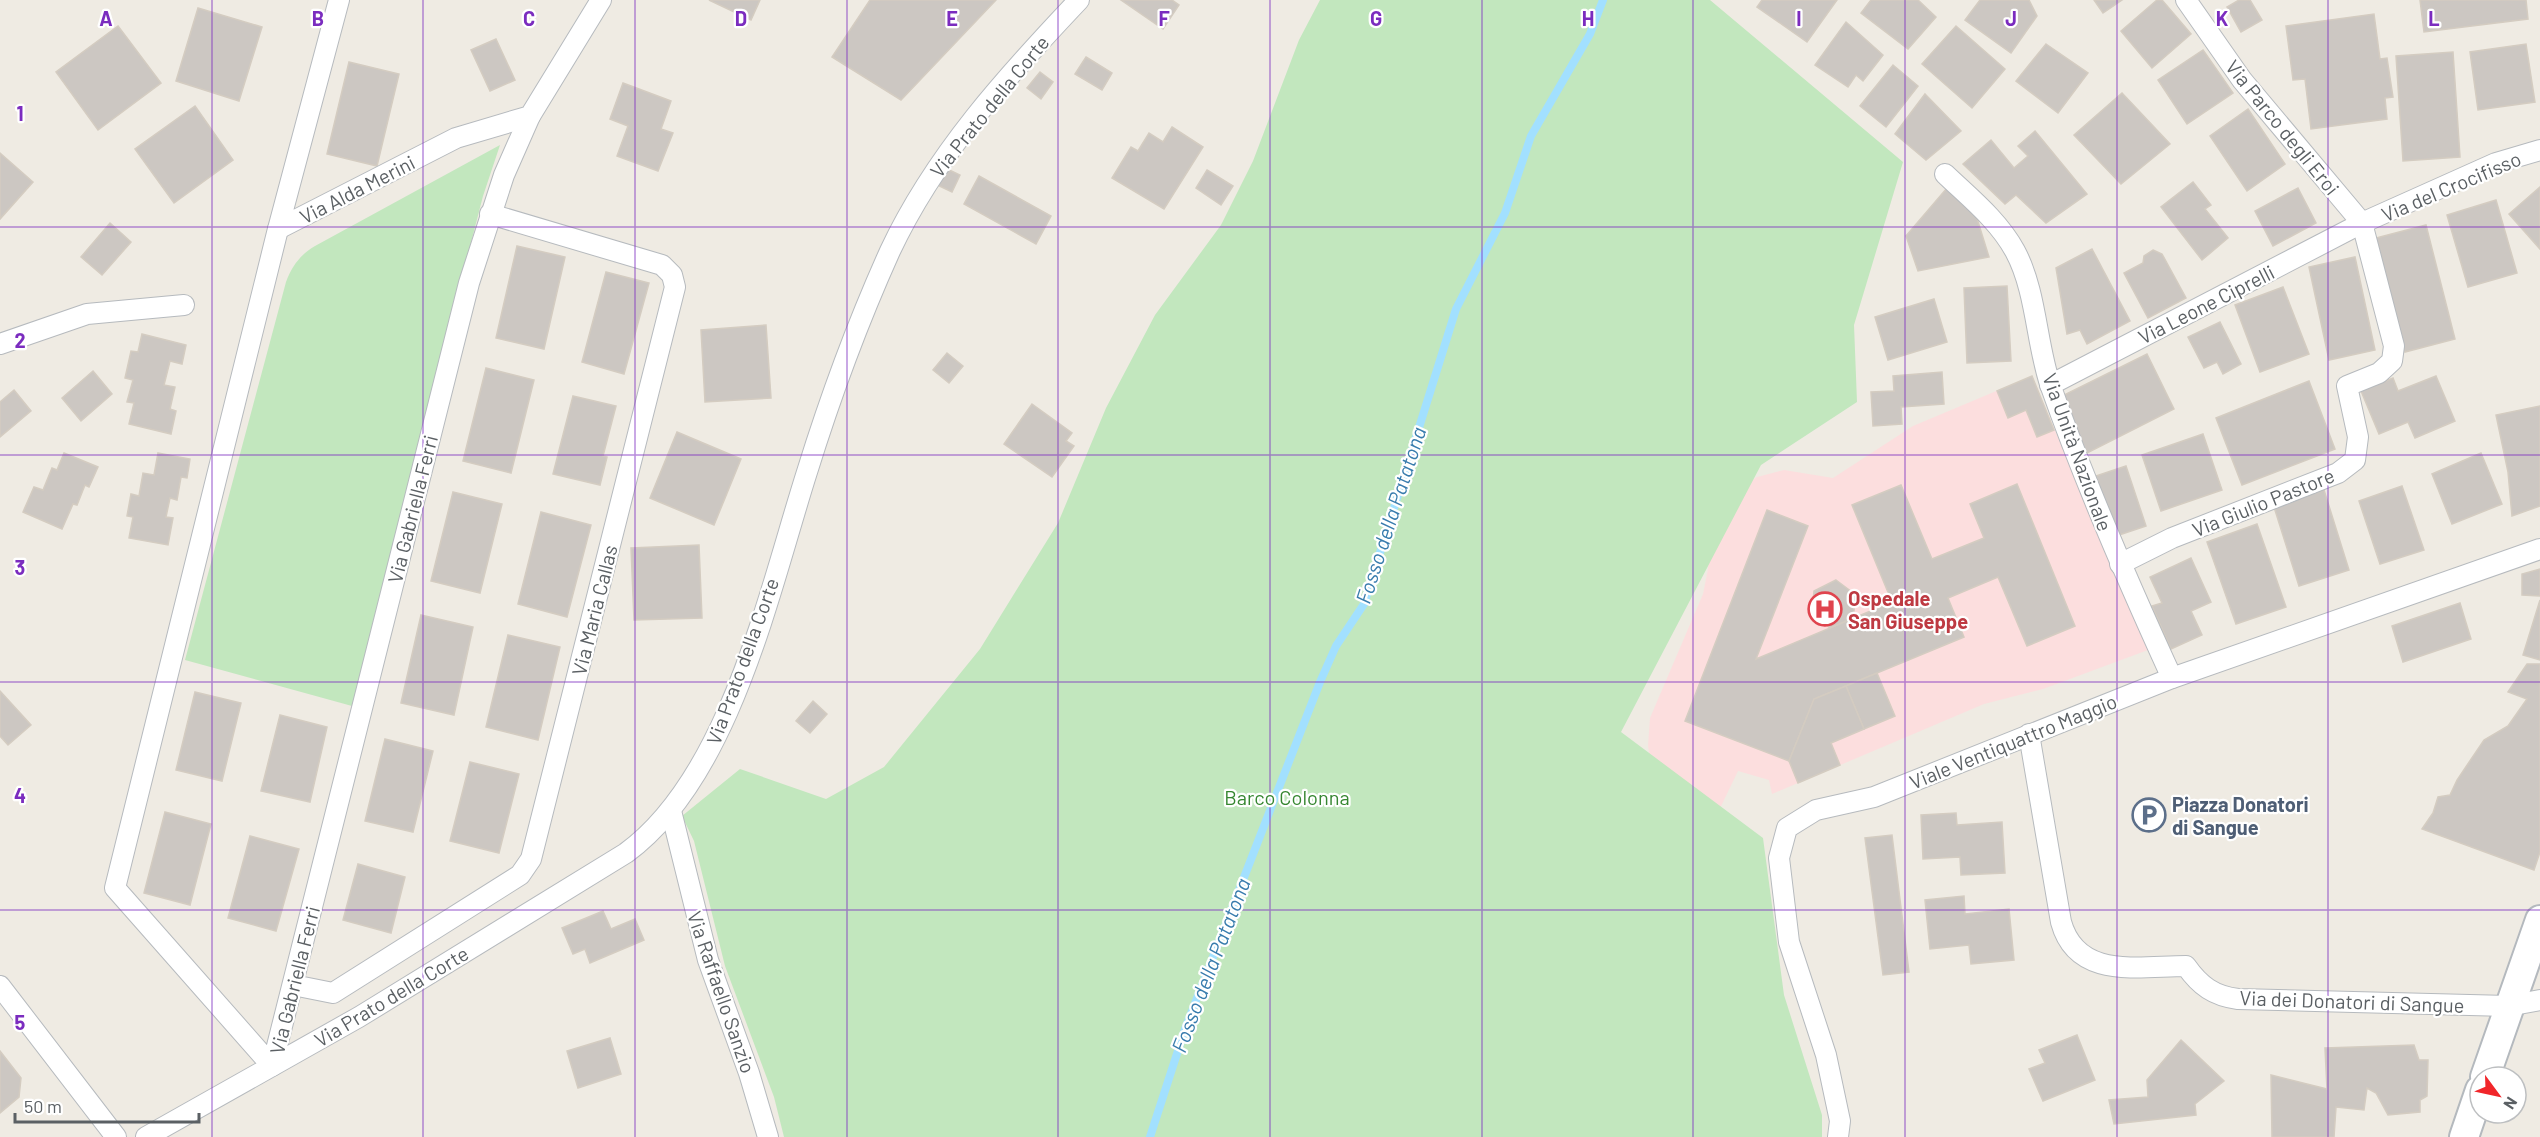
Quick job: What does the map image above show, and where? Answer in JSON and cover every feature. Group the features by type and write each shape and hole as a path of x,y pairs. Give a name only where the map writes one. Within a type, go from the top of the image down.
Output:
{"main road":[{"path":"2488,1065 2540,920"}],"street":[{"name":"Via Alda Merini","path":"278,229 339,0"},
{"path":"530,116 601,0"},
{"name":"Via Prato della Corte","path":"146,1137 359,1017 626,853 650,834 671,811 698,772 728,711 754,640 818,437 875,285 903,225 938,166 965,130 1079,0"},
{"name":"Via Parco degli Eroi","path":"2186,0 2242,80 2362,223"},
{"name":"Via Alda Merini","path":"278,229 456,138 530,116"},
{"name":"Via Gabriella Ferri","path":"272,1066 469,283 490,214 516,145 530,116"},
{"name":"Via del Crocifisso","path":"2362,223 2496,164 2540,150"},
{"name":"Via Unità Nazionale","path":"1945,174 1996,223 2016,252 2027,285 2050,385 2120,564 2172,678"},
{"name":"Via Maria Callas","path":"293,985 333,993 520,875 531,859 675,287 672,275 662,265 490,214"},
{"name":"Via Leone Ciprelli","path":"2050,385 2362,223"},
{"name":"Via Giulio Pastore","path":"2120,564 2172,538 2338,473 2355,460 2358,437 2347,386 2379,373 2392,361 2394,346 2362,223"},
{"name":"Via Gabriella Ferri","path":"272,1066 115,888 278,229"},
{"path":"0,344 87,314 184,305"},
{"name":"Viale Ventiquattro Maggio","path":"1838,1137 1840,1121 1826,1055 1789,942 1779,858 1787,828 1816,810 1874,797 2172,678 2540,549"},
{"name":"Via dei Donatori di Sangue","path":"2029,734 2065,938 2074,951 2087,960 2102,964 2186,966 2197,981 2209,991 2223,997 2238,999 2508,1006 2540,1000"},
{"name":"Via Raffaello Sanzio","path":"671,811 705,952 750,1074 768,1137"},
{"path":"0,986 116,1137"}],"shaded area":[{"name":"Ospedale San Giuseppe","path":"2032,376 2148,650 2043,689 1984,704 1772,794 1769,780 1738,771 1710,829 1653,773 1648,746 1650,718 1703,594 1708,569 1708,542 1734,493 1757,477 1784,470 1833,478 1913,426","holes":["2017,484 2075,626 2027,646 1998,577 1948,598 1964,637 1814,699 1789,761 1685,721 1768,511 1756,659 1892,602 1901,485 1932,559 1984,538 1970,504"]}],"green space":[{"name":"Barco Colonna","path":"1320,0 1710,0 1903,162 1854,325 1857,402 1761,465 1621,732 1763,838 1784,995 1822,1115 1822,1137 784,1137 774,1097 725,966 694,841 682,816 740,769 826,799 884,767 980,649 1058,523 1106,408 1155,315 1221,225 1253,161 1299,40"},
{"path":"500,145 483,196 352,706 185,660 286,282 294,266 305,253 315,246"}],"building":[{"path":"709,0 760,0 751,20"},
{"path":"870,0 996,0 901,100 832,57"},
{"path":"1121,0 1172,0 1179,5 1163,29"},
{"path":"1762,0 1837,0 1807,42 1757,7"},
{"path":"1871,0 1918,0 1936,17 1908,49 1861,13"},
{"path":"1980,0 2029,0 2037,16 2011,53 1965,20"},
{"path":"2094,0 2122,0 2103,13"},
{"path":"2157,0 2162,0 2191,34 2152,68 2121,31"},
{"path":"2239,0 2250,0 2262,20 2241,32 2227,7"},
{"path":"2420,0 2526,0 2528,19 2424,32"},
{"path":"198,8 262,27 239,101 176,81"},
{"path":"2374,14 2380,59 2387,58 2393,97 2385,98 2387,119 2311,129 2305,79 2293,80 2286,26"},
{"path":"1846,22 1883,55 1863,81 1856,75 1848,87 1815,65"},
{"path":"118,26 161,83 98,130 56,72"},
{"path":"1956,26 2005,69 1972,108 1922,64"},
{"path":"496,39 515,80 490,91 471,50"},
{"path":"2046,44 2088,73 2058,113 2016,81"},
{"path":"2526,44 2535,102 2478,110 2470,52"},
{"path":"2203,50 2233,93 2187,124 2158,80"},
{"path":"2453,52 2460,157 2403,161 2396,56"},
{"path":"1086,57 1112,73 1102,90 1075,74"},
{"path":"349,62 399,74 377,166 327,154"},
{"path":"1893,65 1918,86 1886,127 1860,106"},
{"path":"1040,72 1053,82 1041,99 1027,88"},
{"path":"623,83 671,101 661,129 673,133 658,171 617,156 628,126 610,119"},
{"path":"2122,93 2170,144 2121,184 2074,135"},
{"path":"1925,94 1961,131 1926,160 1895,134"},
{"path":"195,106 233,160 174,203 135,149"},
{"path":"2248,109 2285,164 2247,191 2210,136"},
{"path":"1172,127 1203,147 1164,209 1112,178 1131,147 1138,151 1149,133 1163,142"},
{"path":"2035,131 2087,194 2046,223 2016,195 2005,204 1963,164 1991,140 2014,168 2028,156 2018,146"},
{"path":"0,153 33,182 0,219"},
{"path":"943,167 960,175 952,192 935,184"},
{"path":"1207,170 1233,186 1221,205 1196,188"},
{"path":"979,176 1051,216 1036,244 964,204"},
{"path":"2193,182 2211,205 2205,209 2228,238 2202,260 2161,207"},
{"path":"2540,187 2540,249 2509,214"},
{"path":"1947,188 1975,212 1989,257 1918,271 1906,236"},
{"path":"2298,188 2316,223 2273,246 2255,211"},
{"path":"2496,200 2517,273 2468,287 2447,215"},
{"path":"110,223 131,242 102,275 81,257"},
{"path":"2426,225 2455,339 2405,352 2376,238"},
{"path":"517,246 565,257 544,349 496,338"},
{"path":"2092,249 2130,321 2087,344 2080,330 2067,334 2056,268"},
{"path":"2153,250 2162,254 2186,298 2148,318 2124,273 2143,263 2144,256"},
{"path":"2355,257 2375,350 2329,360 2309,267"},
{"path":"606,272 649,283 624,374 582,362"},
{"path":"2007,286 2011,361 1967,363 1964,288"},
{"path":"2283,287 2309,354 2260,372 2235,305"},
{"path":"1934,299 1947,342 1888,360 1875,317"},
{"path":"2220,322 2241,364 2223,374 2217,362 2204,368 2188,337"},
{"path":"766,325 771,398 705,402 701,330"},
{"path":"142,334 186,345 182,364 170,361 164,385 175,387 170,409 176,411 171,434 129,424 134,403 127,402 133,380 125,378 131,351 138,352"},
{"path":"947,353 963,366 949,383 933,370"},
{"path":"2147,354 2174,409 2087,453 2060,397"},
{"path":"486,368 534,380 511,473 463,461"},
{"path":"93,371 112,394 81,421 62,398"},
{"path":"1942,372 1944,404 1901,407 1902,424 1873,426 1871,392 1894,391 1893,376"},
{"path":"2032,376 2054,430 2037,437 2026,410 2008,418 1997,391"},
{"path":"2436,376 2455,421 2415,438 2408,422 2379,434 2361,391 2393,378 2398,391"},
{"path":"2309,381 2335,449 2242,485 2216,418"},
{"path":"14,390 31,411 0,437 0,402"},
{"path":"573,396 616,406 603,456 607,457 600,485 553,474"},
{"path":"1032,404 1072,433 1066,441 1074,446 1052,477 1004,444"},
{"path":"2540,406 2540,506 2512,516 2508,472 2496,415"},
{"path":"677,432 741,459 714,525 650,498"},
{"path":"2203,434 2222,490 2161,511 2142,455"},
{"path":"64,453 98,467 89,487 85,485 77,505 73,504 62,529 23,512 34,487 43,490 52,468 57,470"},
{"path":"158,453 190,459 187,478 181,477 177,500 170,498 166,517 173,518 168,545 129,538 133,517 127,516 131,494 139,496 143,473 154,475"},
{"path":"2481,453 2502,504 2452,524 2432,474"},
{"path":"2126,466 2146,526 2116,536 2096,476"},
{"name":"Ospedale San Giuseppe","path":"2017,484 2075,626 2027,646 1998,577 1948,598 1964,637 1814,699 1789,761 1685,721 1767,510 1808,526 1756,659 1892,602 1852,505 1901,485 1932,559 1984,538 1970,504"},
{"path":"2402,486 2424,550 2380,564 2359,501"},
{"path":"2324,490 2349,570 2299,586 2274,507"},
{"path":"453,492 502,504 480,593 431,581"},
{"path":"541,512 591,525 567,617 518,604"},
{"path":"2257,524 2286,607 2236,624 2207,542"},
{"path":"699,545 702,618 634,620 631,548"},
{"path":"2191,558 2211,602 2191,611 2202,635 2171,649 2152,606 2162,603 2150,577"},
{"path":"2540,569 2540,596 2522,595 2522,574"},
{"path":"1836,580 1856,595 1853,618 1830,628 1812,615 1814,591"},
{"path":"2540,600 2540,660 2523,655"},
{"path":"2460,603 2471,639 2403,662 2392,626"},
{"path":"421,615 473,627 454,715 401,703"},
{"path":"508,635 560,647 538,740 486,727"},
{"path":"2527,664 2540,664 2540,852 2534,870 2422,829 2433,813 2438,797 2450,795 2457,780 2484,740 2508,726 2527,699 2508,692"},
{"path":"1877,673 1895,716 1864,729 1846,686"},
{"path":"1846,686 1864,729 1831,743 1840,765 1798,783 1789,761 1814,699"},
{"path":"0,691 31,725 8,745 0,736"},
{"path":"195,692 241,703 222,781 176,770"},
{"path":"813,701 827,714 810,733 796,721"},
{"path":"280,715 327,727 310,802 261,791"},
{"path":"385,739 433,751 413,832 365,821"},
{"path":"470,762 519,774 499,853 450,841"},
{"path":"165,812 211,824 190,905 144,893"},
{"path":"1956,813 1957,825 2002,822 2005,873 1961,875 1960,857 1923,859 1921,815"},
{"path":"1892,835 1909,972 1883,975 1865,838"},
{"path":"250,836 299,849 276,931 228,918"},
{"path":"358,864 405,877 391,933 343,920"},
{"path":"1964,896 1965,914 2009,909 2014,960 1971,964 1969,945 1930,949 1925,900"},
{"path":"603,911 611,929 635,919 644,940 590,963 585,949 573,954 562,928"},
{"path":"2077,1035 2095,1080 2043,1101 2029,1069 2045,1063 2039,1050"},
{"path":"610,1038 621,1074 578,1088 567,1051"},
{"path":"2181,1040 2224,1081 2195,1104 2196,1115 2114,1124 2109,1100 2148,1097 2147,1080"},
{"path":"2414,1045 2419,1060 2428,1060 2427,1096 2420,1100 2420,1112 2388,1115 2376,1093 2367,1088 2364,1110 2336,1107 2334,1137 2272,1137 2271,1075 2327,1089 2325,1048"},
{"path":"0,1051 21,1078 19,1097 0,1113"}],"waterway":[{"name":"Fosso della Patatona","path":"1150,1137 1185,1029 1320,682 1336,646 1364,604 1456,309 1505,213 1531,136 1590,34 1603,0"}],"place":[{"name":"Ospedale San Giuseppe","path":"1825,609"},
{"name":"Piazza Donatori di Sangue","path":"2149,815"}]}
